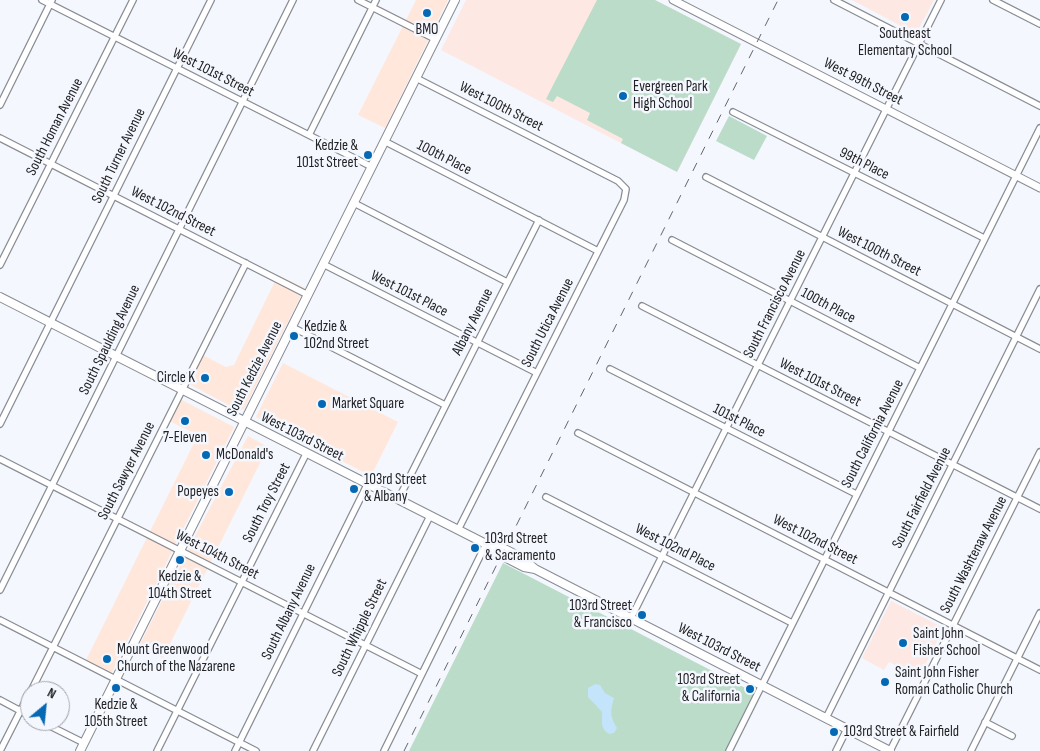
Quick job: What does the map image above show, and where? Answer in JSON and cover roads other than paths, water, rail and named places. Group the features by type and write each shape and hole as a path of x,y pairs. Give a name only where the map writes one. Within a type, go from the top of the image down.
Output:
{"main road":[{"name":"South Kedzie Avenue","path":"80,751 455,0"},
{"name":"West 103rd Street","path":"0,297 367,485 486,544 502,548 526,561 535,569 890,751"}],"street":[{"name":"West 101st Street","path":"42,0 51,2 114,37 372,167"},
{"name":"South Homan Avenue","path":"0,265 133,0"},
{"name":"South Turner Avenue","path":"0,424 211,0"},
{"name":"South Spaulding Avenue","path":"0,590 293,0"},
{"path":"358,0 435,40"},
{"path":"309,136 376,0"},
{"name":"West 99th Street","path":"673,0 1040,188"},
{"path":"834,0 1040,106"},
{"name":"South Francisco Avenue","path":"631,618 941,0"},
{"path":"992,0 1040,24"},
{"path":"0,104 51,2"},
{"name":"West 100th Street","path":"416,78 618,181 626,190"},
{"name":"99th Place","path":"733,112 984,238"},
{"name":"South California Avenue","path":"729,751 1040,128"},
{"name":"West 102nd Street","path":"0,138 308,295"},
{"name":"100th Place","path":"384,142 598,251"},
{"name":"West 100th Street","path":"706,177 1040,349"},
{"name":"South Utica Avenue","path":"458,530 624,200 626,190"},
{"path":"354,203 508,282"},
{"name":"Albany Avenue","path":"398,500 538,220"},
{"name":"100th Place","path":"672,240 920,368"},
{"name":"South Sawyer Avenue","path":"36,681 246,263"},
{"name":"West 101st Place","path":"323,264 537,373"},
{"name":"South Fairfield Avenue","path":"826,718 1040,289"},
{"name":"West 101st Street","path":"642,306 1040,509"},
{"path":"292,327 445,405"},
{"name":"101st Place","path":"610,369 856,494"},
{"name":"West 102nd Street","path":"578,433 1040,670"},
{"name":"South Washtenaw Avenue","path":"890,751 1040,452"},
{"name":"South Troy Street","path":"158,751 306,454"},
{"name":"West 104th Street","path":"0,459 422,674"},
{"name":"South Albany Avenue","path":"235,751 367,485"},
{"name":"West 102nd Place","path":"546,497 792,623"},
{"name":"South Whipple Street","path":"313,751 430,516"},
{"path":"384,751 486,544"},
{"path":"971,751 1040,613"},
{"path":"0,620 256,751"},
{"path":"0,700 20,710"},
{"name":"South Sawyer Avenue","path":"0,751 20,713"},
{"path":"985,722 1012,736"},
{"path":"836,751 847,729"},
{"path":"60,731 84,743"}],"water":[{"path":"595,684 600,685 605,693 614,698 611,714 617,728 614,733 609,734 604,729 602,712 588,697 588,688"}],"railway":[{"path":"404,751 778,0"}],"place":[{"name":"BMO","path":"427,13"},
{"name":"Southeast Elementary School","path":"905,17"},
{"name":"Evergreen Park High School","path":"623,96"},
{"name":"Kedzie & 101st Street","path":"368,155"},
{"name":"Kedzie & 102nd Street","path":"294,336"},
{"name":"Circle K","path":"205,378"},
{"name":"Market Square","path":"322,404"},
{"name":"7-Eleven","path":"185,421"},
{"name":"McDonald's","path":"206,455"},
{"name":"103rd Street & Albany","path":"354,489"},
{"name":"Popeyes","path":"229,492"},
{"name":"103rd Street & Sacramento","path":"475,548"},
{"name":"Kedzie & 104th Street","path":"180,560"},
{"name":"103rd Street & Francisco","path":"642,615"},
{"name":"Saint John Fisher School","path":"903,643"},
{"name":"Mount Greenwood Church of the Nazarene","path":"107,659"},
{"name":"Saint John Fisher Roman Catholic Church","path":"885,682"},
{"name":"Kedzie & 105th Street","path":"116,688"},
{"name":"103rd Street & California","path":"750,689"},
{"name":"103rd Street & Fairfield","path":"834,732"}]}
